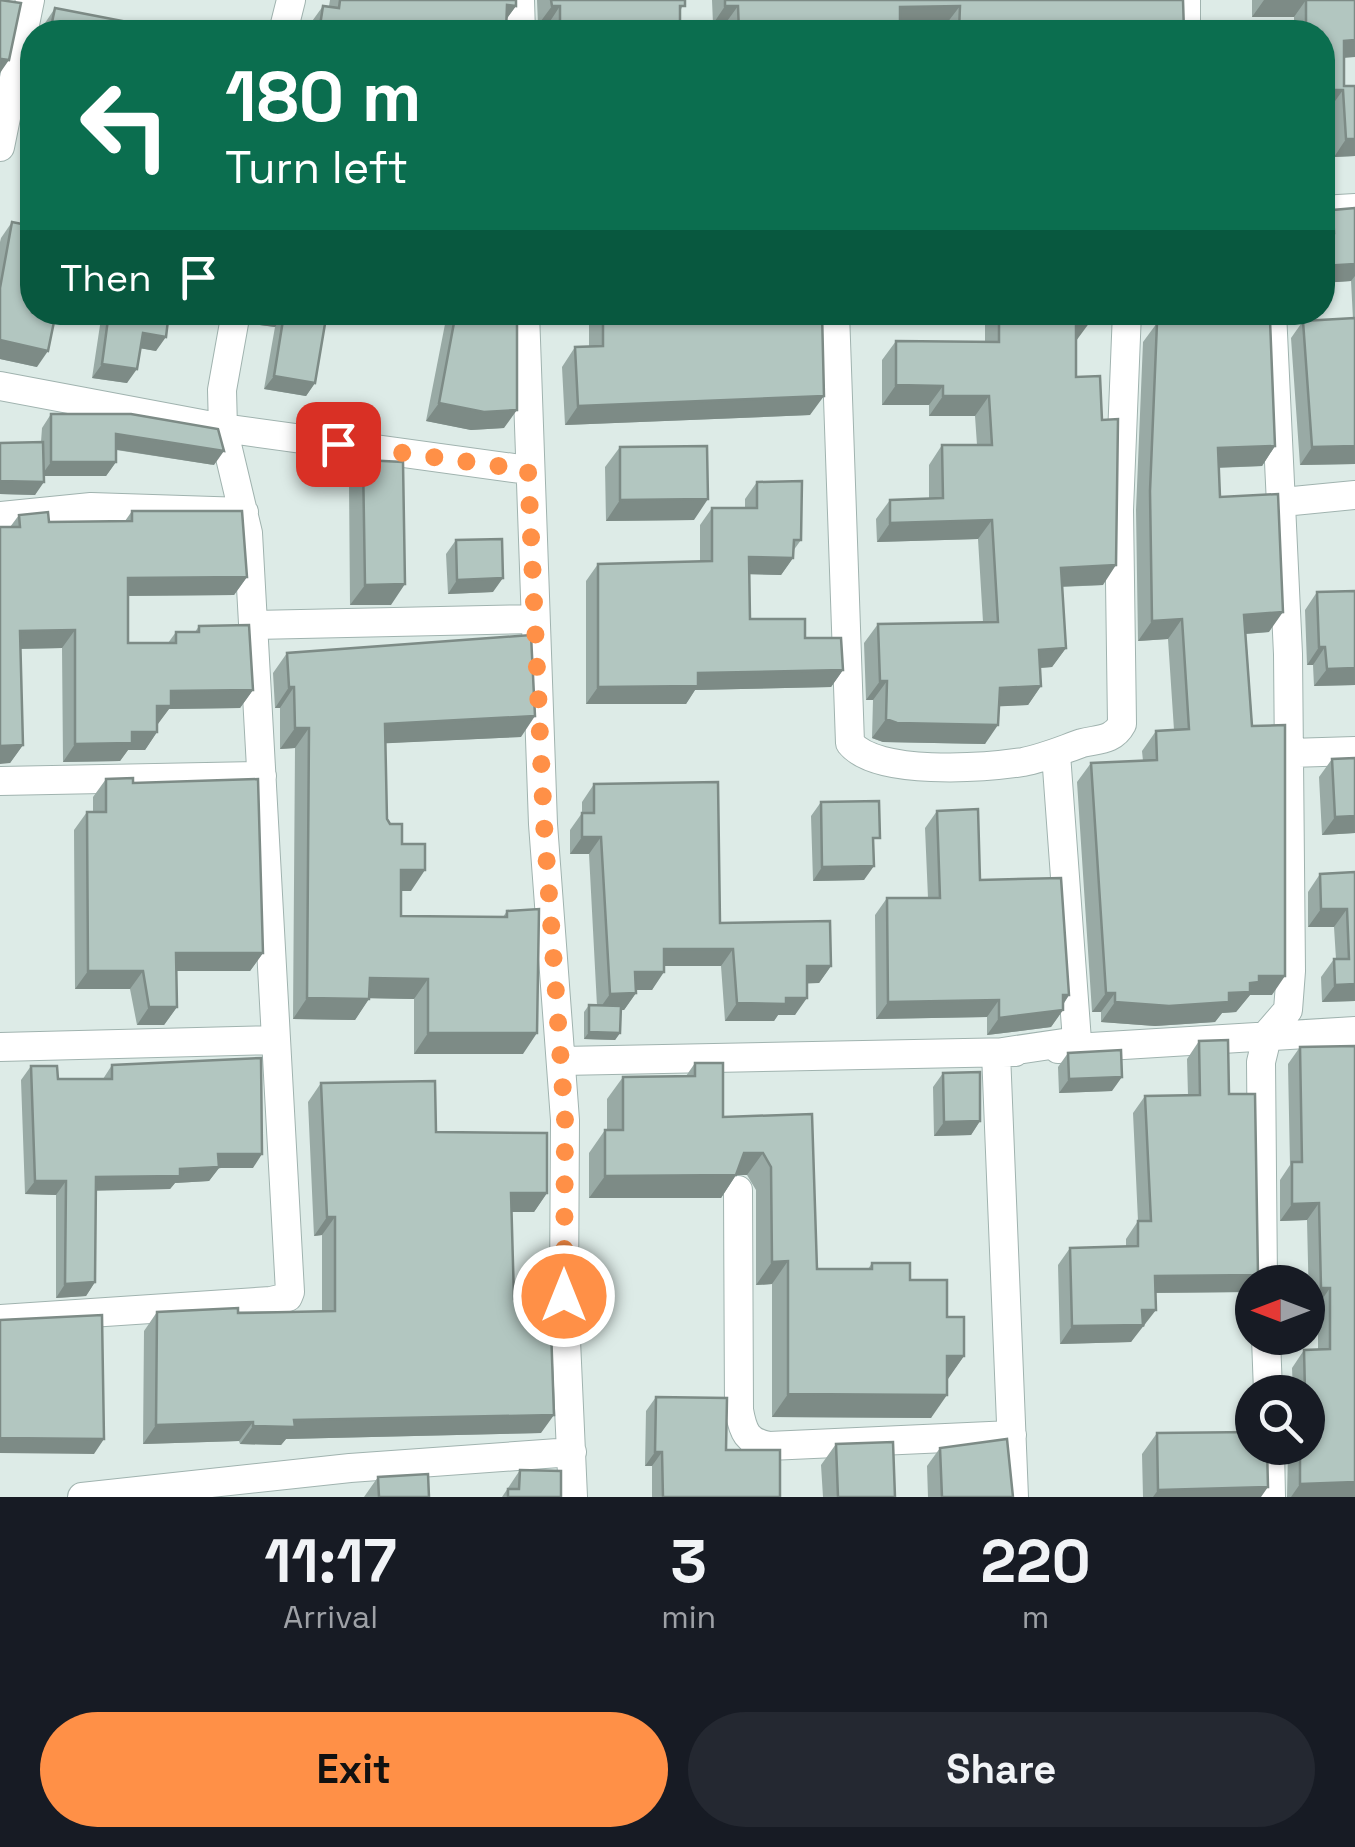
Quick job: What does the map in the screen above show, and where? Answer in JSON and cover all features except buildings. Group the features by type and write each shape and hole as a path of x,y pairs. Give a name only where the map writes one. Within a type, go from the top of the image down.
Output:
{"street":[{"path":"0,148 20,49"},
{"path":"0,1318 288,1297 254,625 244,512 223,428 222,390 234,325"},
{"path":"525,325 544,824 562,1061 564,1296 573,1497"},
{"path":"835,325 850,743 866,757 892,764 1020,762 1106,738 1122,724 1119,510 1126,325"},
{"path":"1263,1265 1258,1110 1268,1033 1288,1010 1290,997 1290,753 1283,502 1273,325"},
{"path":"0,386 223,428 528,470"},
{"path":"1283,502 1355,495"},
{"path":"0,516 91,507 244,512"},
{"path":"254,625 536,619"},
{"path":"1290,753 1355,751"},
{"path":"996,1053 1077,1042 1056,754"},
{"path":"0,780 262,776"},
{"path":"562,1061 996,1053 1268,1033 1355,1032"},
{"path":"0,1047 275,1040"},
{"path":"996,1053 1014,1497"},
{"path":"738,1190 740,1410 744,1434 752,1443 1012,1435"},
{"path":"82,1497 350,1468 572,1452"},
{"path":"1270,1465 1271,1497"}],"route":[{"path":"338,444 528,470 544,824 565,1120 564,1296"}]}
